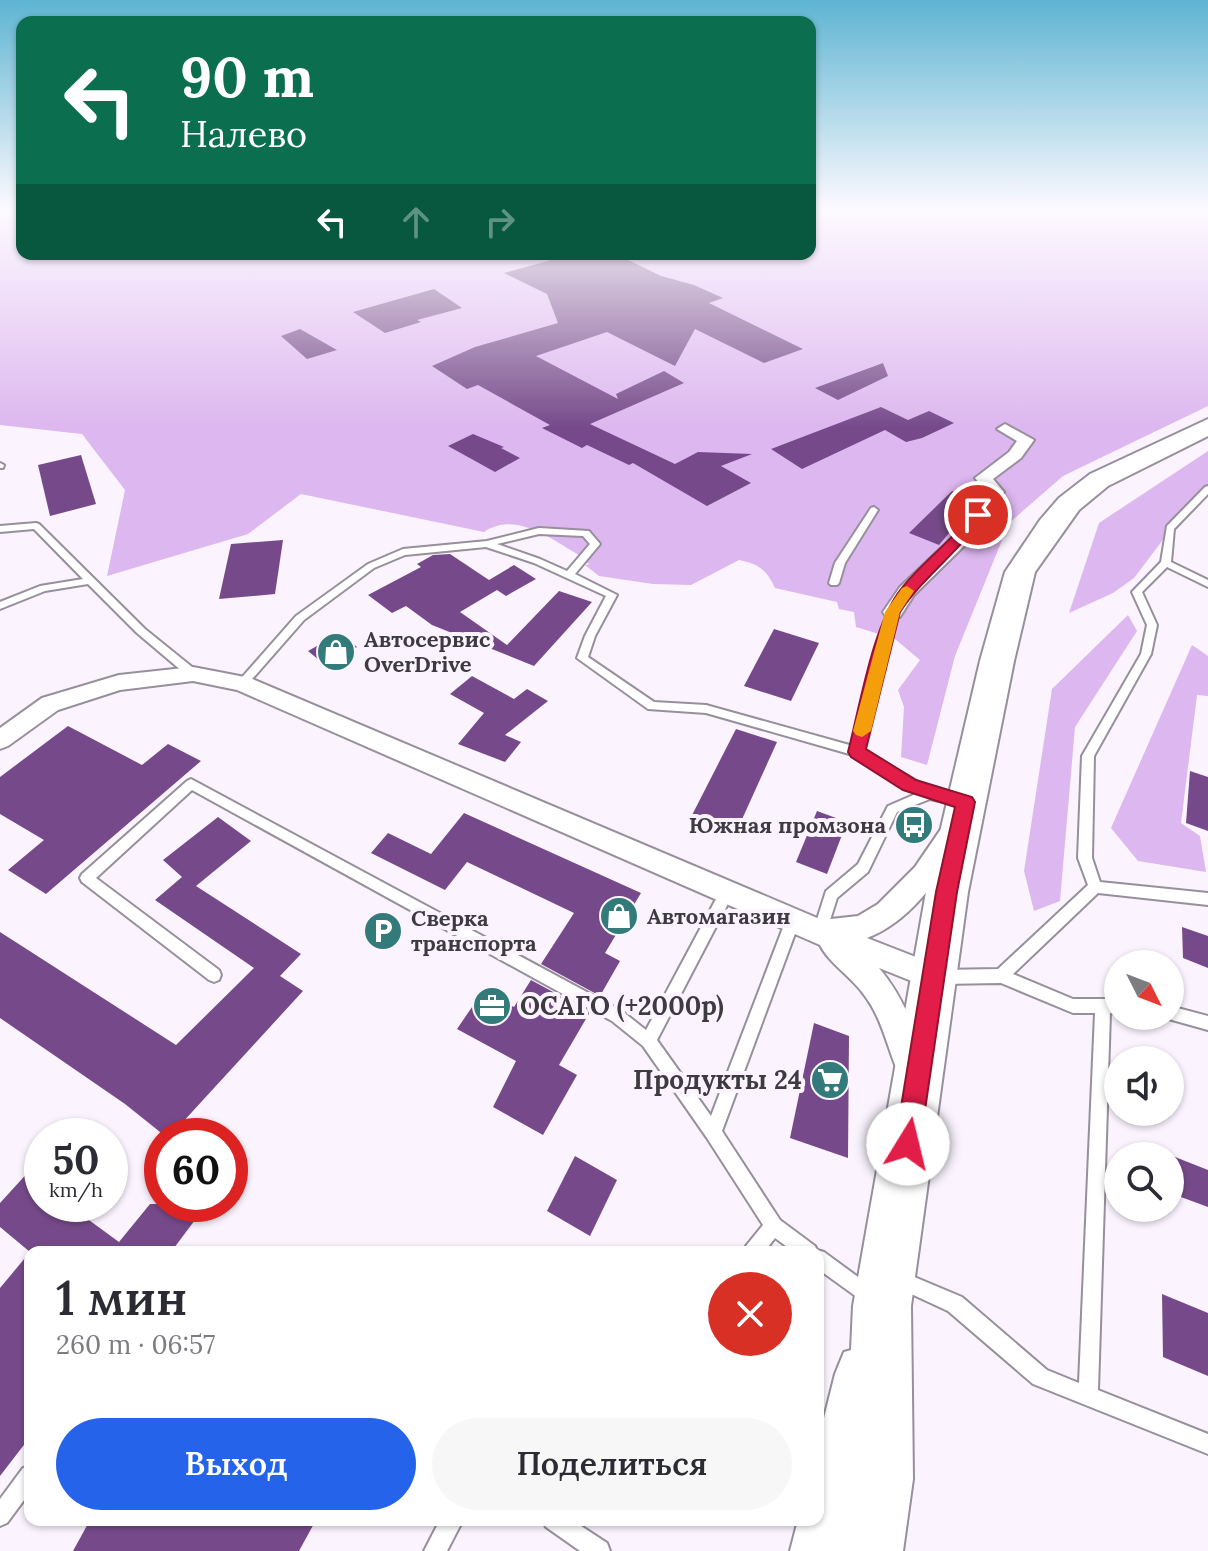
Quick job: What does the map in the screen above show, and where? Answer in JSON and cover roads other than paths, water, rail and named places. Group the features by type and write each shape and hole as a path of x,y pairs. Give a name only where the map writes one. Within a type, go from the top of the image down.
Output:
{"main road":[{"path":"824,1551 885,1290 934,977 952,803 1020,572 1050,526 1069,504 1099,480 1208,426"},
{"path":"882,1551 880,1479 885,1290"},
{"path":"869,1551 880,1479"}],"street":[{"path":"893,612 907,591 961,539 995,492 983,478 1015,455 1026,440 1005,429"},
{"path":"0,740 50,704 119,683 193,674 242,683 806,926 934,977"},
{"path":"806,926 864,927 893,909 942,851 952,803"},
{"path":"806,926 851,958 880,990 902,1029 915,1094"}],"lane":[{"path":"1095,887 1085,858 1088,756 1146,654 1152,625 1137,592 1166,563 1170,528 1208,489"},
{"path":"834,583 840,563 874,510"},
{"path":"0,529 36,526 141,631 193,674"},
{"path":"242,683 300,618 371,566 403,552 487,544 539,531 586,533 595,544 569,575"},
{"path":"487,544 612,595 582,658 652,706 706,709 857,752 952,803"},
{"path":"1166,563 1208,584"},
{"path":"0,606 43,588 92,580"},
{"path":"857,752 893,612"},
{"path":"214,975 87,878 191,784 617,1016 648,1041 713,1132 774,1226 801,1246"},
{"path":"713,1132 806,926 831,895 863,868 892,809 952,803"},
{"path":"1001,976 1095,887 1208,899"},
{"path":"648,1041 728,890"},
{"path":"934,977 1001,976 1073,1006 1104,1006"},
{"path":"1184,1017 1208,1023"},
{"path":"1088,1396 1109,1030"},
{"path":"757,1246 774,1226"},
{"path":"824,1261 885,1290 955,1304 1040,1377 1208,1444"},
{"path":"0,1516 24,1483"},
{"path":"435,1551 449,1526"},
{"path":"562,1526 599,1551"}],"place":[{"name":"Автосервис OverDrive","path":"336,652"},
{"name":"Южная промзона","path":"914,825"},
{"name":"Автомагазин","path":"619,916"},
{"name":"Сверка транспорта","path":"383,931"},
{"name":"ОСАГО (+2000р)","path":"492,1006"},
{"name":"Продукты 24","path":"830,1080"}]}
